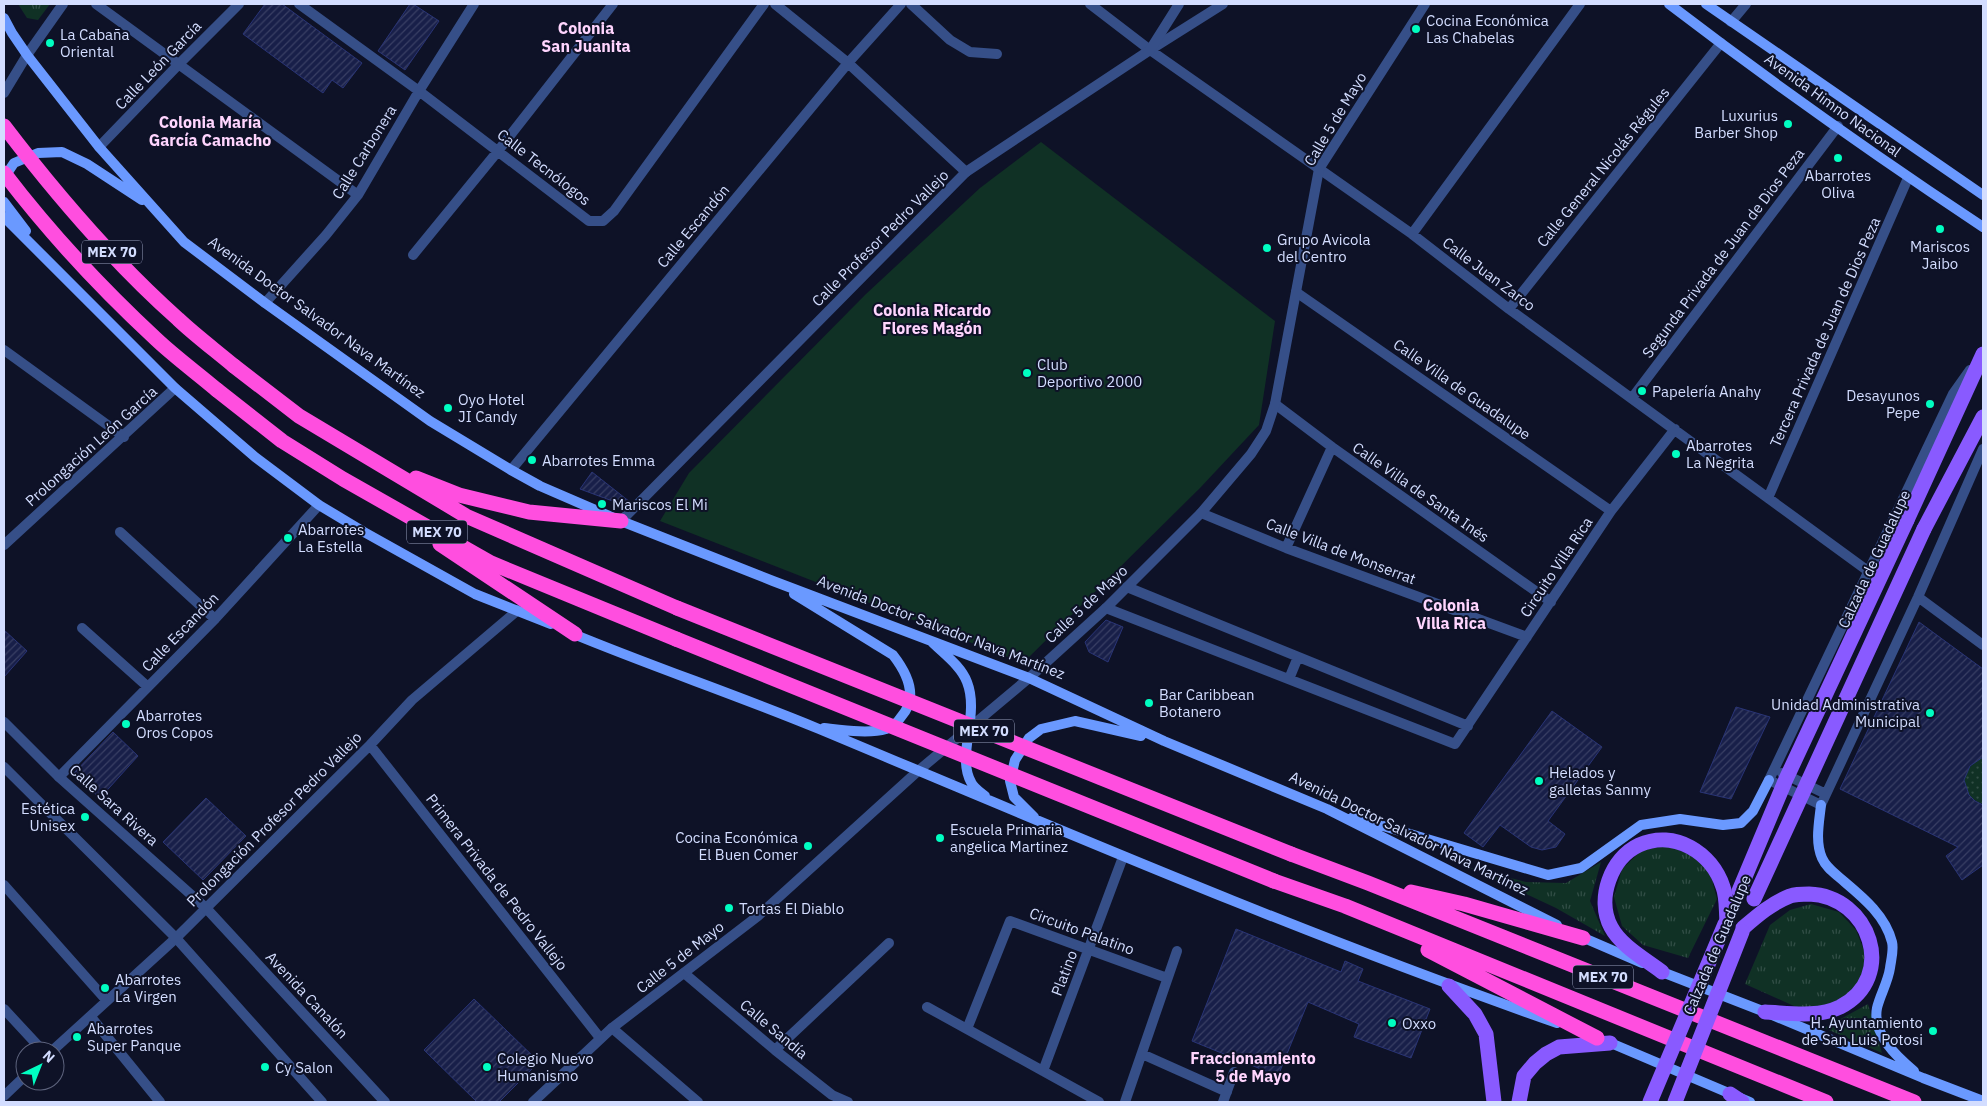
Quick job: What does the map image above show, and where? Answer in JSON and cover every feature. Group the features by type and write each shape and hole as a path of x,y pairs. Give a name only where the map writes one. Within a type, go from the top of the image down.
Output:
{"highway":[{"name":"MEX 70","path":"4,126 45,180 178,320 234,366 300,416 466,516 677,608 1914,1102"},
{"name":"MEX 70","path":"4,173 58,240 100,284 156,339 217,390 282,441 343,479 491,563 1274,881 1344,906 1826,1102"},
{"path":"370,459 459,495 530,512 621,521"},
{"path":"343,479 575,634"},
{"path":"1368,883 1464,904 1583,938"},
{"path":"1344,906 1604,1040"}],"main road":[{"name":"Avenida Himno Nacional","path":"1669,4 1720,43 1908,178 1983,227"},
{"name":"Avenida Himno Nacional","path":"1706,4 1983,195"},
{"name":"Avenida Doctor Salvador Nava Martínez","path":"4,18 27,55 99,147 184,242 265,303 430,421 540,486 621,521 1029,678 1164,741 1327,810 1583,938 1662,972 1983,1101"},
{"path":"4,178 14,164 38,153 62,152 87,164 153,208"},
{"path":"4,202 27,234 34,248"},
{"path":"4,217 175,388 255,457 320,505 475,594 815,728 1123,857 1449,986 1604,1040 1736,1098 1750,1102"},
{"name":"Calzada de Guadalupe","path":"1650,1102 1786,779 1983,354"},
{"name":"Calzada de Guadalupe","path":"1675,1102 1754,899 1924,529 1983,417"},
{"path":"774,581 893,655 903,669 909,685 911,694 910,705 898,721 887,729 864,731 815,728"},
{"path":"929,639 962,672 967,682 971,696 972,716 966,763 967,773 971,784 992,802"},
{"path":"1057,829 1036,819 1014,798 1010,782 1015,760 1029,738 1041,729 1075,721 1164,741"},
{"path":"1327,810 1548,875 1581,868 1640,824 1680,819 1723,826 1742,822 1753,811 1769,780"},
{"path":"1821,806 1818,835 1822,857 1829,869 1876,911 1885,924 1892,943 1889,976 1877,1010 1884,1040 1895,1055 1923,1078"},
{"path":"1662,972 1619,938 1607,918 1604,899 1606,889 1617,865 1631,850 1650,842 1673,840 1699,852 1713,864 1724,888 1726,923"},
{"path":"1743,930 1771,905 1792,895 1818,895 1845,905 1856,915 1863,925 1871,948 1871,968 1867,980 1861,990 1840,1007 1817,1014 1765,1012"},
{"path":"1449,986 1475,1014 1486,1034 1494,1102"},
{"path":"1519,1102 1524,1076 1546,1054 1559,1047 1604,1040"}],"street":[{"path":"4,93 27,55 64,4"},
{"path":"96,4 358,195"},
{"name":"Calle León García","path":"99,147 239,4"},
{"name":"Calle Tecnólogos","path":"299,4 419,91 589,221 603,222 614,211 764,4"},
{"name":"Calle Carbonera","path":"265,303 326,236 358,195 419,91 474,4"},
{"path":"413,255 498,151 613,4"},
{"path":"775,4 848,62 966,172"},
{"name":"Calle Escandón","path":"511,470 848,62 901,4"},
{"path":"911,4 950,40 963,48 970,52 998,54"},
{"name":"Calle Juan Zarco","path":"1090,4 1150,50 1412,234 1509,309 1868,571"},
{"name":"Calle Profesor Pedro Vallejo","path":"621,521 966,172 1150,50 1178,4"},
{"path":"1150,50 1223,4"},
{"name":"Calle 5 de Mayo","path":"533,1102 600,1038 758,916 918,771 1029,678 1106,608 1201,513 1251,454 1266,431 1275,404 1319,169 1425,4"},
{"path":"1412,234 1580,4"},
{"path":"1731,22 1746,4"},
{"name":"Calle General Nicolás Régules","path":"1509,309 1720,43"},
{"name":"Segunda Privada de Juan de Dios Peza","path":"1632,398 1838,126"},
{"name":"Tercera Privada de Juan de Dios Peza","path":"1768,498 1908,178"},
{"name":"Calle Villa de Guadalupe","path":"1296,292 1611,511"},
{"path":"4,350 124,437"},
{"name":"Calzada de Guadalupe","path":"1769,780 1952,394 1983,354"},
{"name":"Prolongación León García","path":"6,539 124,437 175,388"},
{"name":"Calle Villa de Santa Inés","path":"1275,404 1332,447 1552,602"},
{"name":"Circuito Villa Rica","path":"1106,608 1455,744 1552,602 1611,511 1675,429"},
{"path":"1286,548 1332,447"},
{"path":"1769,780 1821,806 1918,597 1983,449"},
{"name":"Calle Escandón","path":"59,777 215,619 320,505"},
{"name":"Calle Villa de Monserrat","path":"1201,513 1286,548 1527,637"},
{"path":"120,532 215,619"},
{"path":"1127,587 1468,726"},
{"path":"1918,597 1983,645"},
{"name":"Prolongación Profesor Pedro Vallejo","path":"63,1041 176,938 370,745 412,700 518,610"},
{"path":"82,628 148,687"},
{"path":"1289,679 1298,657"},
{"name":"Calle Sara Rivera","path":"4,722 59,777 206,908"},
{"name":"Primera Privada de Pedro Vallejo","path":"370,745 600,1038"},
{"path":"4,767 176,938 322,1102"},
{"path":"1774,770 1826,794"},
{"name":"Platino","path":"1043,1071 1123,857"},
{"path":"4,885 107,1001"},
{"name":"Avenida Canalón","path":"206,908 385,1102"},
{"name":"Circuito Palatino","path":"966,1029 1010,921 1167,978"},
{"path":"775,1050 888,943"},
{"path":"1125,1102 1177,951"},
{"name":"Calle Sandía","path":"684,972 775,1050 832,1095 848,1102"},
{"path":"927,1007 1098,1102"},
{"path":"4,1009 34,1041"},
{"path":"91,1017 160,1102"},
{"path":"612,1028 698,1102"},
{"path":"1142,1054 1227,1092"},
{"path":"1223,1102 1234,1072"},
{"path":"4,1096 15,1086"}],"green space":[{"path":"18,4 50,4 38,20 27,18"},
{"name":"Club Deportivo 2000","path":"1041,142 1275,321 1259,425 1200,488 1023,663 660,521 689,473 866,294 980,188"},
{"path":"1983,757 1983,804 1968,795 1964,782 1969,768"},
{"path":"1668,846 1691,855 1709,869 1717,899 1688,958 1643,945 1622,926 1614,897 1622,869 1642,850"},
{"path":"1601,862 1590,901 1605,936 1556,908 1468,867 1526,882 1566,883"},
{"path":"1811,904 1839,912 1856,930 1866,956 1863,979 1846,1000 1805,1011 1745,984 1770,925 1790,910"},
{"path":"1868,1004 1882,1053 1824,1028"}],"building":[{"path":"265,4 282,4 362,63 343,88 332,80 323,93 243,34"},
{"path":"410,4 413,4 439,21 405,70 378,51"},
{"path":"592,472 630,502 626,506 580,489"},
{"path":"1106,620 1123,627 1108,662 1089,652 1085,642"},
{"name":"Unidad Administrativa Municipal","path":"1919,622 1983,669 1983,757 1970,766 1964,780 1969,795 1983,805 1983,865 1962,880 1946,856 1958,847 1840,789"},
{"path":"4,630 27,651 4,677"},
{"path":"1736,707 1770,717 1731,799 1700,792"},
{"name":"Helados y galletas Sanmy","path":"1552,711 1602,747 1548,821 1565,834 1556,847 1542,850 1531,847 1500,825 1483,847 1464,833"},
{"path":"113,732 138,756 100,798 73,774"},
{"path":"206,798 246,836 203,880 163,842"},
{"path":"1236,929 1341,972 1345,961 1363,969 1358,981 1430,1009 1411,1058 1354,1037 1359,1024 1308,1002 1278,1076 1192,1041"},
{"path":"474,999 539,1062 499,1102 477,1102 424,1050"}],"place":[{"name":"Cocina Económica Las Chabelas","path":"1416,29"},
{"name":"La Cabaña Oriental","path":"50,43"},
{"name":"Luxurius Barber Shop","path":"1788,124"},
{"name":"Abarrotes Oliva","path":"1838,158"},
{"name":"Mariscos Jaibo","path":"1940,229"},
{"name":"Grupo Avicola del Centro","path":"1267,248"},
{"name":"Club Deportivo 2000","path":"1027,373"},
{"name":"Papelería Anahy","path":"1642,391"},
{"name":"Desayunos Pepe","path":"1930,404"},
{"name":"Oyo Hotel JI Candy","path":"448,408"},
{"name":"Abarrotes La Negrita","path":"1676,454"},
{"name":"Abarrotes Emma","path":"532,460"},
{"name":"Mariscos El Mi","path":"602,504"},
{"name":"Abarrotes La Estella","path":"288,538"},
{"name":"Bar Caribbean Botanero","path":"1149,703"},
{"name":"Unidad Administrativa Municipal","path":"1930,713"},
{"name":"Abarrotes Oros Copos","path":"126,724"},
{"name":"Helados y galletas Sanmy","path":"1539,781"},
{"name":"Estética Unisex","path":"85,817"},
{"name":"Escuela Primaria angelica Martinez","path":"940,838"},
{"name":"Cocina Económica El Buen Comer","path":"808,846"},
{"name":"Tortas El Diablo","path":"729,908"},
{"name":"Abarrotes La Virgen","path":"105,988"},
{"name":"Oxxo","path":"1392,1023"},
{"name":"H. Ayuntamiento de San Luis Potosi","path":"1933,1031"},
{"name":"Abarrotes Super Panque","path":"77,1037"},
{"name":"Cy Salon","path":"265,1067"},
{"name":"Colegio Nuevo Humanismo","path":"487,1067"}],"district":[{"name":"Colonia San Juanita","path":"586,37"},
{"name":"Colonia María García Camacho","path":"210,131"},
{"name":"Colonia Ricardo Flores Magón","path":"932,319"},
{"name":"Colonia Villa Rica","path":"1451,614"},
{"name":"Fraccionamiento 5 de Mayo","path":"1253,1067"}]}
